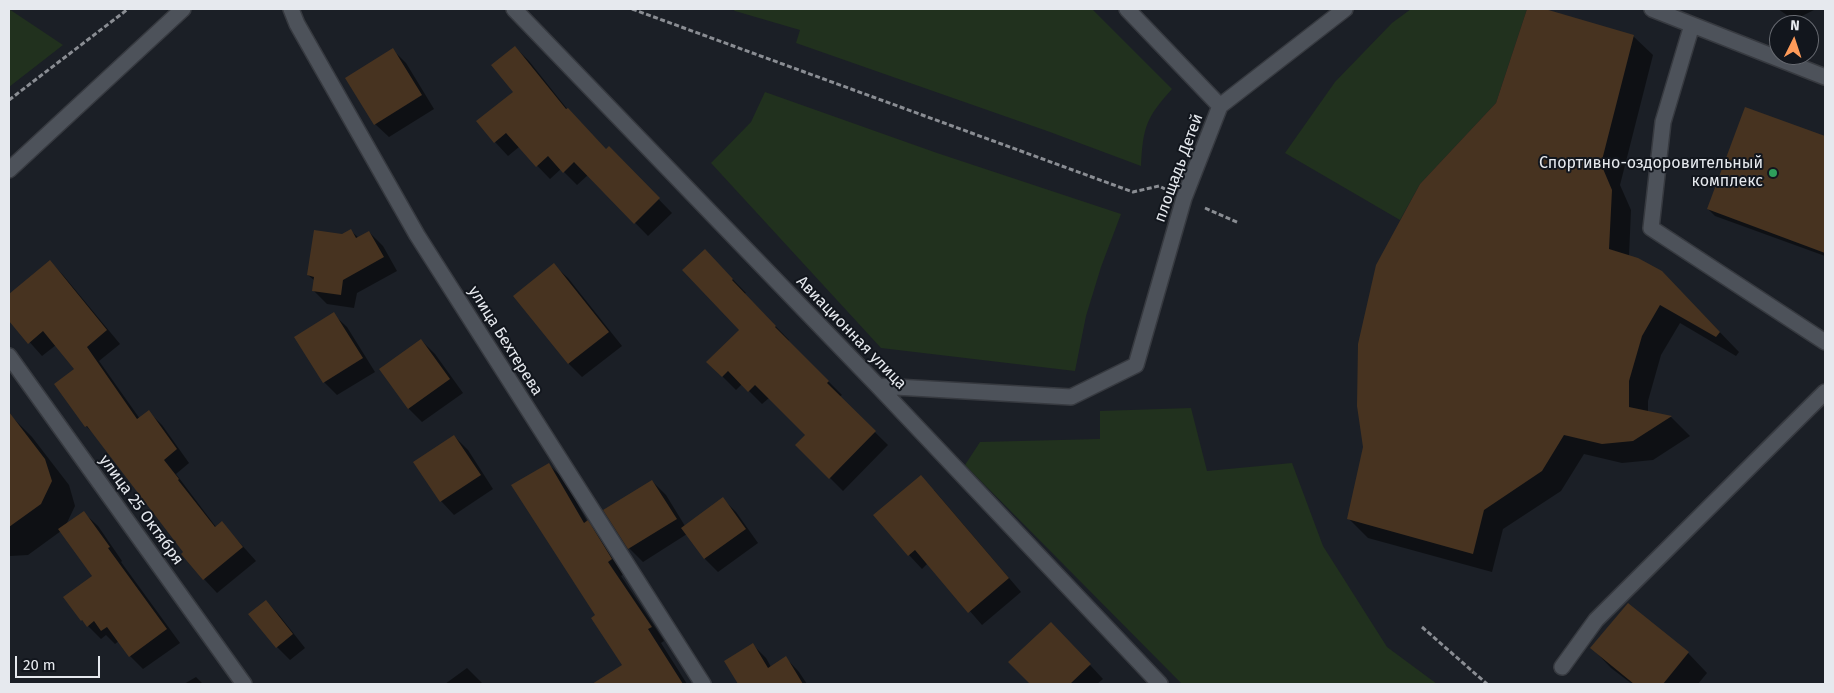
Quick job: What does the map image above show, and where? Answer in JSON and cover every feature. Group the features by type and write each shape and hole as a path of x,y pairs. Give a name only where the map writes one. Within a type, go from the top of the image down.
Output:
{"street":[{"path":"9,170 183,9"},
{"name":"улица Бехтерева","path":"291,9 297,24 417,235 703,684"},
{"name":"Авиационная улица","path":"514,9 878,386 1160,684"},
{"path":"1127,9 1220,106"},
{"name":"площадь Детей","path":"878,386 1071,397 1136,365 1184,198 1220,106 1345,9"},
{"path":"1652,9 1825,77"},
{"path":"1692,25 1663,122 1651,228 1825,342"},
{"name":"улица 25 Октября","path":"9,356 244,684"},
{"path":"1562,667 1596,620 1825,392"}],"path":[{"path":"9,100 128,9"},
{"path":"632,9 1133,192 1160,186"},
{"path":"1422,627 1488,684"}],"green space":[{"path":"9,9 63,45 9,87"},
{"path":"732,9 1092,9 1172,89 1156,108 1147,124 1141,166 796,43 800,30"},
{"path":"1411,9 1527,9 1496,103 1420,184 1400,220 1285,153 1335,82 1392,23"},
{"path":"765,92 937,153 1121,214 1101,267 1086,316 1075,371 881,348 711,163 751,122"},
{"path":"1191,408 1207,471 1292,463 1323,546 1387,647 1437,684 1182,684 965,465 980,442 1100,439 1100,411"}],"building":[{"path":"1527,9 1545,9 1634,35 1601,164 1612,190 1609,249 1638,258 1662,271 1720,332 1716,337 1660,305 1642,336 1629,381 1629,407 1672,416 1633,441 1602,444 1564,435 1542,471 1484,510 1473,554 1347,519 1363,447 1357,406 1358,344 1376,265 1420,184 1496,103"},
{"path":"515,46 566,109 568,108 606,149 609,146 660,198 634,224 574,162 563,173 548,156 536,167 506,133 494,143 476,121 513,92 491,65"},
{"path":"393,48 422,95 374,125 345,78"},
{"name":"Спортивно-оздоровительный комплекс","path":"1745,107 1825,136 1825,253 1707,209"},
{"path":"351,229 356,238 369,231 384,257 343,280 341,295 312,291 314,277 307,275 314,230 342,234"},
{"path":"705,249 775,327 829,381 827,383 876,431 829,479 795,445 805,435 755,385 748,392 728,371 722,377 706,362 739,330 682,270"},
{"path":"50,260 107,330 87,347 137,419 149,410 177,449 164,460 215,527 222,521 243,547 203,580 181,554 183,552 87,426 85,427 54,384 74,369 43,331 28,344 9,321 9,294"},
{"path":"554,263 609,332 568,364 513,296"},
{"path":"334,312 363,358 323,383 294,337"},
{"path":"421,339 450,379 408,409 379,369"},
{"path":"9,412 45,459 52,481 41,504 9,527"},
{"path":"454,435 481,475 440,502 413,462"},
{"path":"549,463 584,523 588,520 612,559 608,562 652,627 648,629 683,684 592,684 622,665 591,618 595,615 511,485"},
{"path":"921,475 1009,578 968,613 915,550 908,556 873,515"},
{"path":"652,480 677,519 628,549 603,510"},
{"path":"723,497 746,529 704,559 681,528"},
{"path":"84,511 110,547 108,548 167,629 129,657 107,627 101,631 94,621 87,627 63,597 92,576 58,529"},
{"path":"266,600 293,634 276,648 248,614"},
{"path":"1628,603 1689,652 1663,684 1634,684 1590,648"},
{"path":"1051,622 1091,664 1070,684 1030,684 1008,662"},
{"path":"753,643 768,668 786,656 803,684 738,684 724,661"}],"place":[{"name":"Спортивно-оздоровительный комплекс","path":"1773,173"}]}
